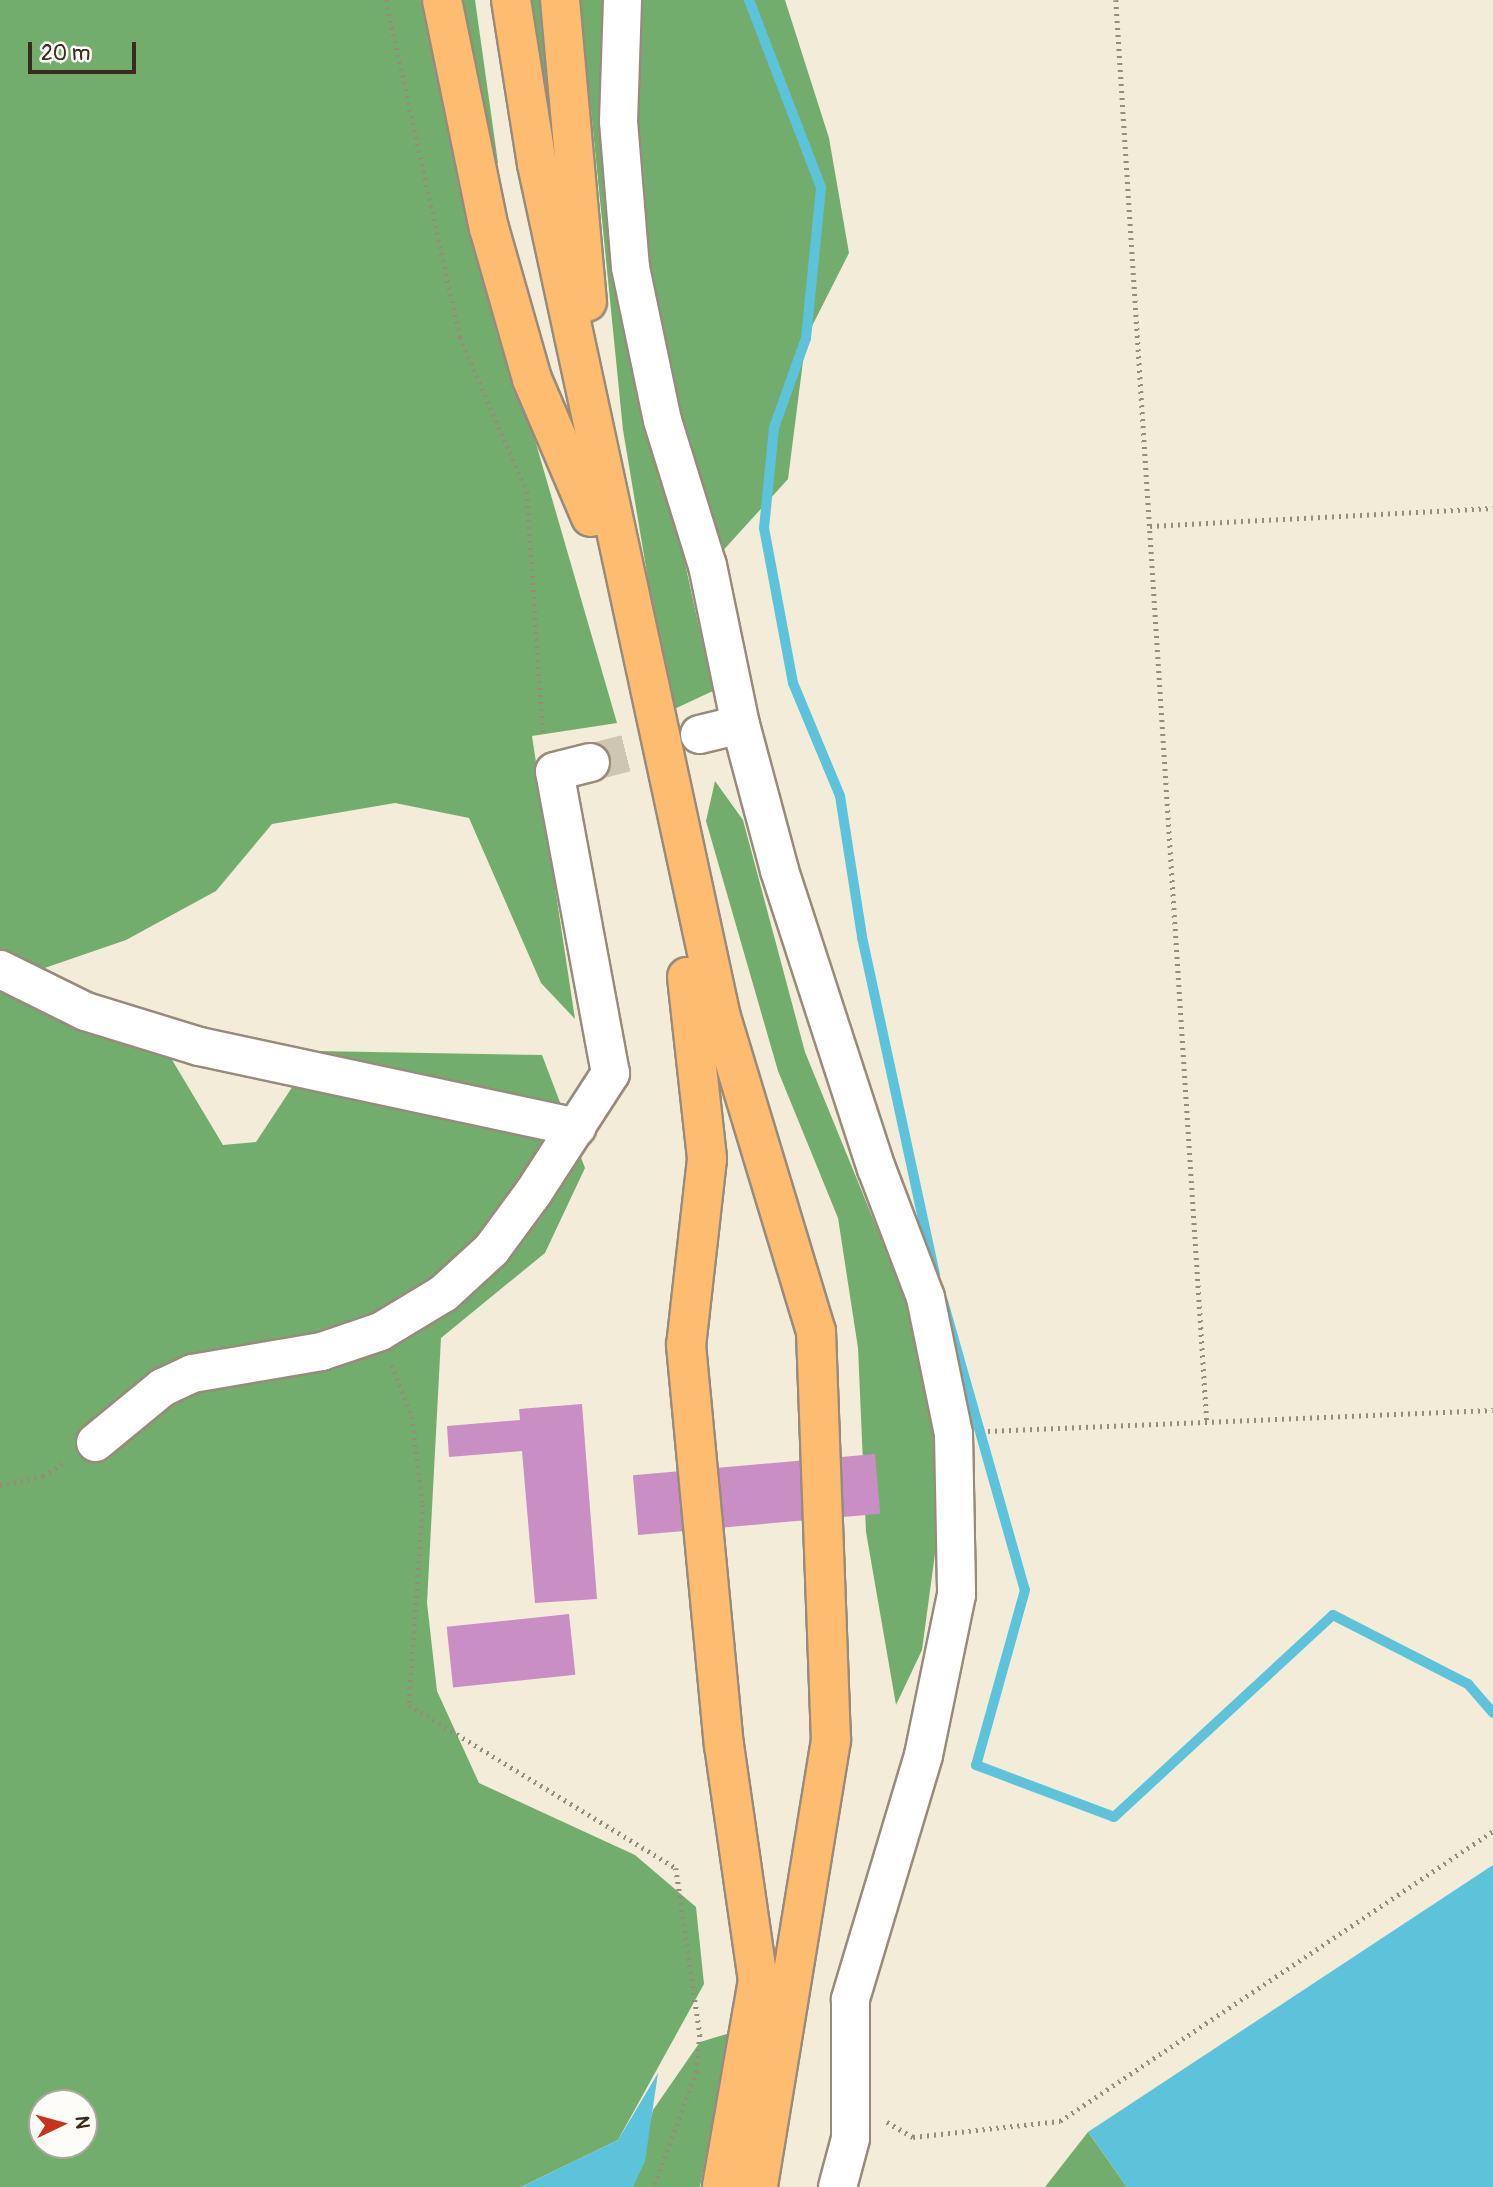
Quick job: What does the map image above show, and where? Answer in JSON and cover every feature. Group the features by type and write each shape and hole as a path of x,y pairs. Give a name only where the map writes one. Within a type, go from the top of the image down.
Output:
{"highway":[{"path":"442,0 457,91 528,367 591,517"},
{"path":"492,0 514,150 591,517 637,713 694,1012 707,1159 686,1345 724,1745 758,1980 722,2187"},
{"path":"511,0 537,164 721,1017 816,1332 831,1740 758,2187"},
{"path":"560,0 600,457"}],"street":[{"path":"622,0 618,121 631,267 662,420 707,565 740,724 867,1142 925,1297 953,1433 956,1594 923,1755 850,1999 850,2138 837,2187"},
{"path":"699,734 740,724"},
{"path":"95,1442 162,1387 192,1373 321,1351 380,1331 443,1293 491,1249 610,1073 554,771 590,762"},
{"path":"0,969 85,1011 198,1046 576,1127"}],"path":[{"path":"386,0 460,337 527,492 543,737 554,771"},
{"path":"1116,0 1207,1421"},
{"path":"1150,526 1493,508"},
{"path":"380,1331 411,1417 423,1504 409,1705 676,1868 698,2059 654,2187"},
{"path":"953,1433 1493,1410"},
{"path":"0,1485 43,1476 95,1442"},
{"path":"881,2119 913,2137 1060,2121 1493,1831"}],"green space":[{"path":"0,0 431,0 482,257 617,723 532,736 575,1019 541,983 469,818 395,803 272,824 216,891 126,940 33,972 0,958"},
{"path":"455,0 475,0 498,163 493,164"},
{"path":"526,0 543,0 563,225"},
{"path":"580,0 605,0 612,230 713,691 670,711 623,430"},
{"path":"632,0 785,0 829,138 849,253 806,338 788,479 719,555 638,251"},
{"path":"715,781 743,820 805,1052 945,1395 940,1517 922,1650 896,1705 866,1532 858,1348 838,1218 778,1071 706,821"},
{"path":"0,990 64,1017 156,1033 223,1145 256,1142 316,1051 542,1055 585,1168 545,1253 441,1338 427,1603 437,1691 479,1783 635,1855 696,1907 704,1984 618,2140 521,2187 0,2187"},
{"path":"730,2033 700,2187 633,2187 653,2110 700,2042"},
{"path":"1088,2132 1127,2187 1045,2187"}],"water":[{"path":"1493,1865 1493,2187 1127,2187 1088,2132"},
{"path":"658,2073 645,2161 633,2187 521,2187 618,2140"}],"building":[{"path":"582,1404 597,1599 535,1603 522,1451 449,1457 447,1426 520,1420 519,1409"},
{"path":"875,1454 880,1514 638,1535 633,1475"},
{"path":"569,1614 575,1675 453,1688 447,1627"}],"waterway":[{"path":"749,0 821,188 806,338 774,428 764,528 793,683 840,796 862,937 935,1275"},
{"path":"943,1301 1025,1590 976,1765 1114,1817 1333,1615 1468,1684 1493,1713"}],"tunnel":[{"path":"590,762 691,736"}]}
